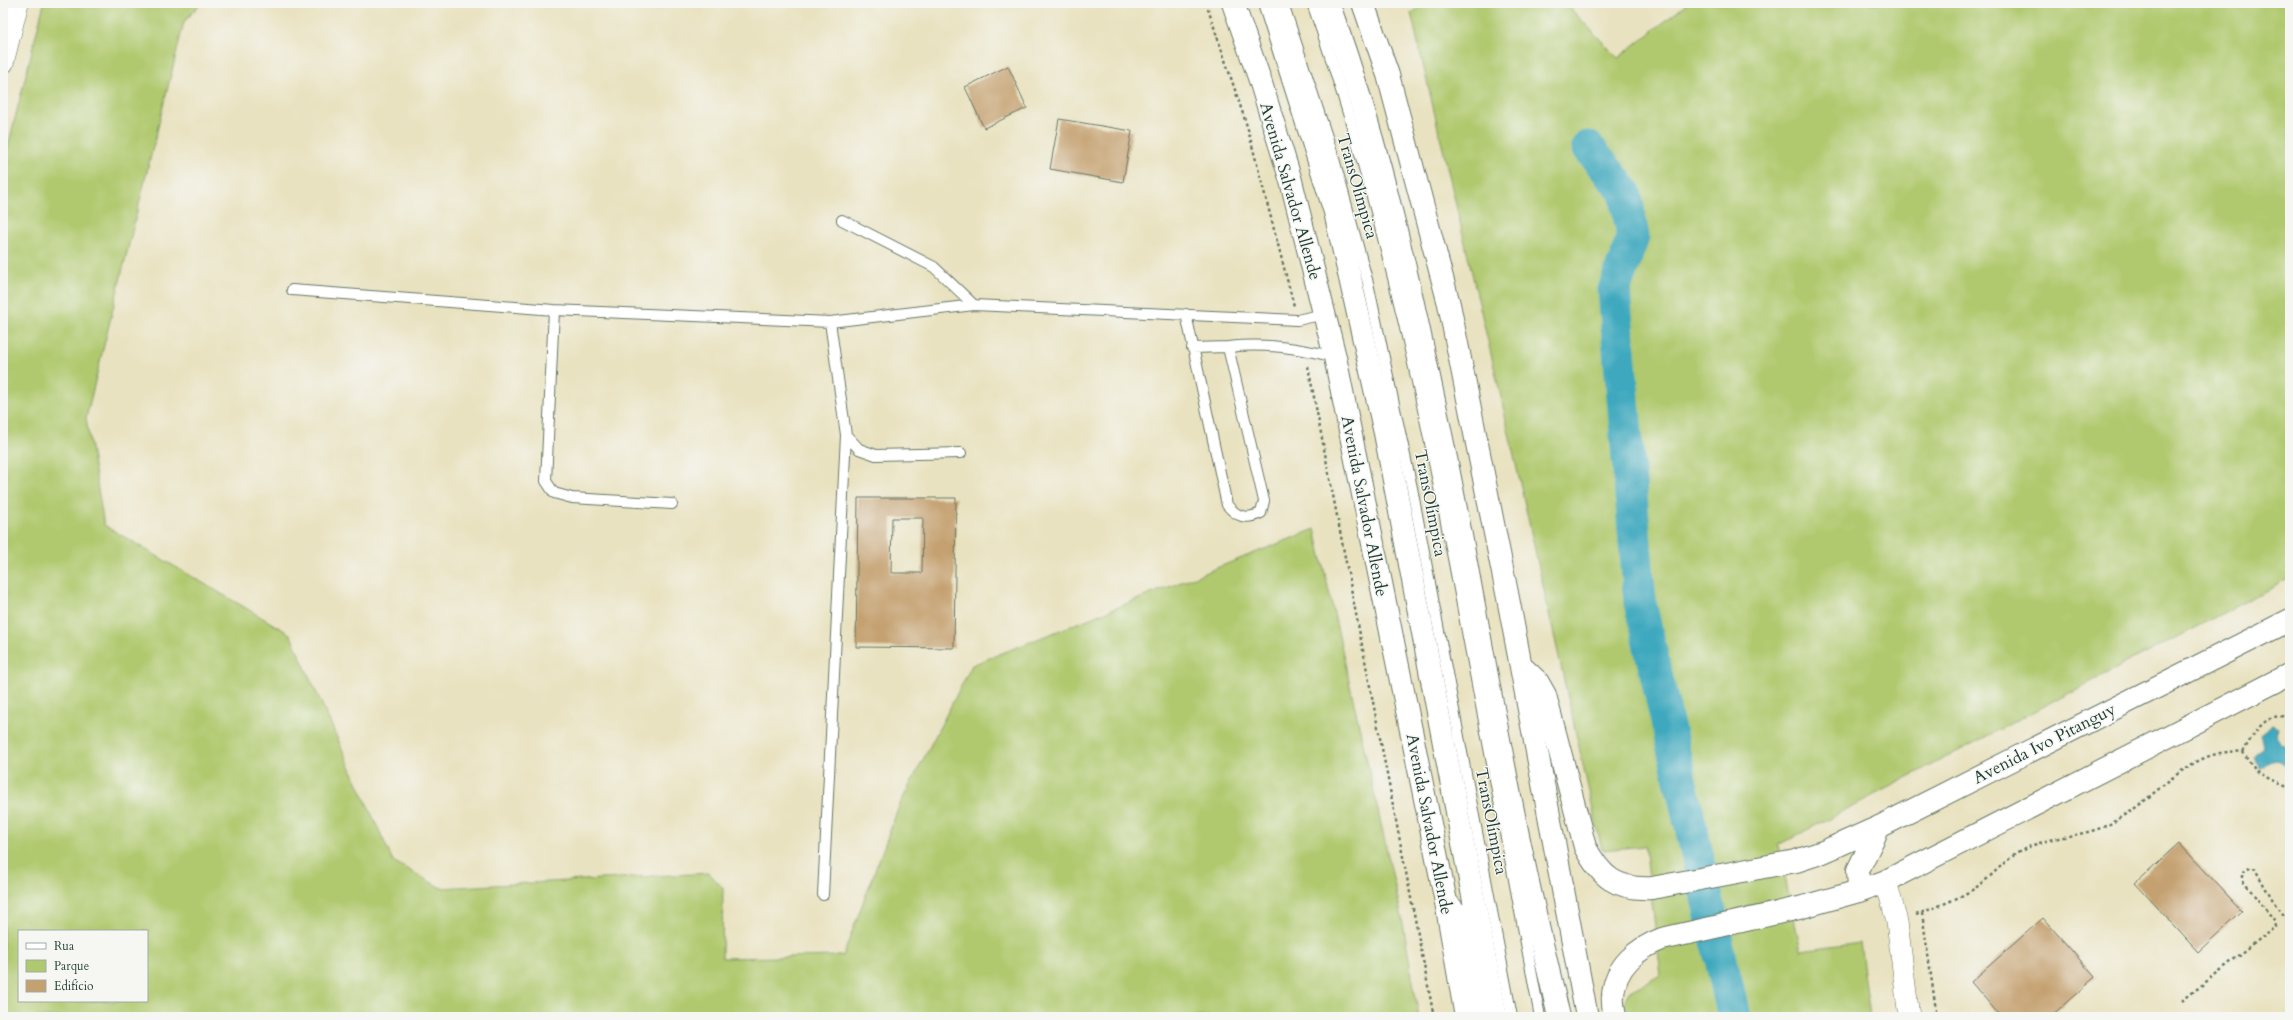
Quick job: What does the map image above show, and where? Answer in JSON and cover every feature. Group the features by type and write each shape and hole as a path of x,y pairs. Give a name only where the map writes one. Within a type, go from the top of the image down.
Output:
{"main road":[{"name":"Avenida Salvador Allende","path":"1233,3 1260,80 1291,181 1335,357 1446,902 1466,1017"},
{"name":"Avenida Salvador Allende","path":"1269,3 1322,166 1354,291 1387,441 1496,1017"},
{"path":"1328,3 1347,55 1387,192 1420,329 1473,592 1521,853 1559,1017"},
{"path":"1363,3 1388,75 1450,304 1522,667 1587,1017"},
{"name":"Avenida Ivo Pitanguy","path":"1522,667 1537,681 1545,695 1585,847 1594,864 1616,884 1630,888 1644,889 1796,861 1823,852 1879,827 2286,626"},
{"path":"1615,1017 1613,995 1620,975 1632,956 1642,947 1654,942 1799,908 1859,891 1886,881 2290,674"},
{"path":"1859,891 1858,870 1879,827"},
{"path":"1446,902 1457,914 1461,923 1478,1017"}],"street":[{"path":"3,63 18,3"},
{"path":"1886,881 1897,922 1909,1017"}],"lane":[{"name":"TransOlímpica","path":"1283,3 1335,162 1368,284 1412,488 1512,1017"},
{"name":"TransOlímpica","path":"1312,3 1333,61 1383,236 1439,480 1540,1017"},
{"path":"842,220 934,267 974,305"},
{"path":"292,290 554,310 830,322 974,305 1297,320 1325,314"},
{"path":"554,310 546,481 554,493 572,498 672,504"},
{"path":"1186,314 1226,505 1235,514 1250,518 1261,513 1264,501 1228,347"},
{"path":"822,895 846,435 830,322"},
{"path":"1192,348 1228,347 1256,344 1300,348 1335,357"},
{"path":"846,435 859,449 876,455 961,453"}],"path":[{"path":"1206,3 1247,126 1289,283 1297,320"},
{"path":"1300,348 1307,360 1434,1017"},
{"path":"2243,752 2260,726 2278,716 2290,718"},
{"path":"2243,752 2250,766 2256,771 2263,776 2290,787"},
{"path":"1897,922 1964,895 1981,884 2020,851 2039,842 2082,834 2110,824 2134,810 2183,770 2208,757 2243,752"},
{"path":"2182,1001 2276,926 2275,922 2242,880 2242,873 2251,867 2255,869 2275,905 2290,922"},
{"path":"1922,912 1937,1017"}],"green space":[{"path":"44,3 201,3 184,22 86,418 104,525 290,634 393,861 441,888 709,873 723,888 722,958 843,956 900,804 972,665 1315,529 1402,918 1419,1017 3,1017 3,166"},
{"path":"1429,3 1565,3 1618,58 1688,3 2290,3 2290,578 1778,845 1801,951 1860,943 1870,1017 1617,1017 1629,992 1661,975 1645,846 1602,850 1498,384 1411,13"}],"water":[{"path":"2272,725 2278,728 2276,735 2282,745 2290,748 2290,771 2287,772 2285,764 2275,760 2269,762 2262,769 2254,757 2255,754 2264,747 2261,734"}],"building":[{"path":"1008,66 1027,108 984,128 965,87"},
{"path":"1059,119 1132,131 1123,182 1050,169"},
{"path":"858,498 956,498 954,648 856,647","holes":["892,518 923,518 922,573 891,573"]},
{"path":"2179,843 2242,911 2198,952 2135,883"},
{"path":"2043,918 2095,977 2050,1017 2001,1017 1971,982"}],"waterway":[{"path":"1588,147 1625,192 1633,237 1614,290 1640,603 1734,1017"}]}
